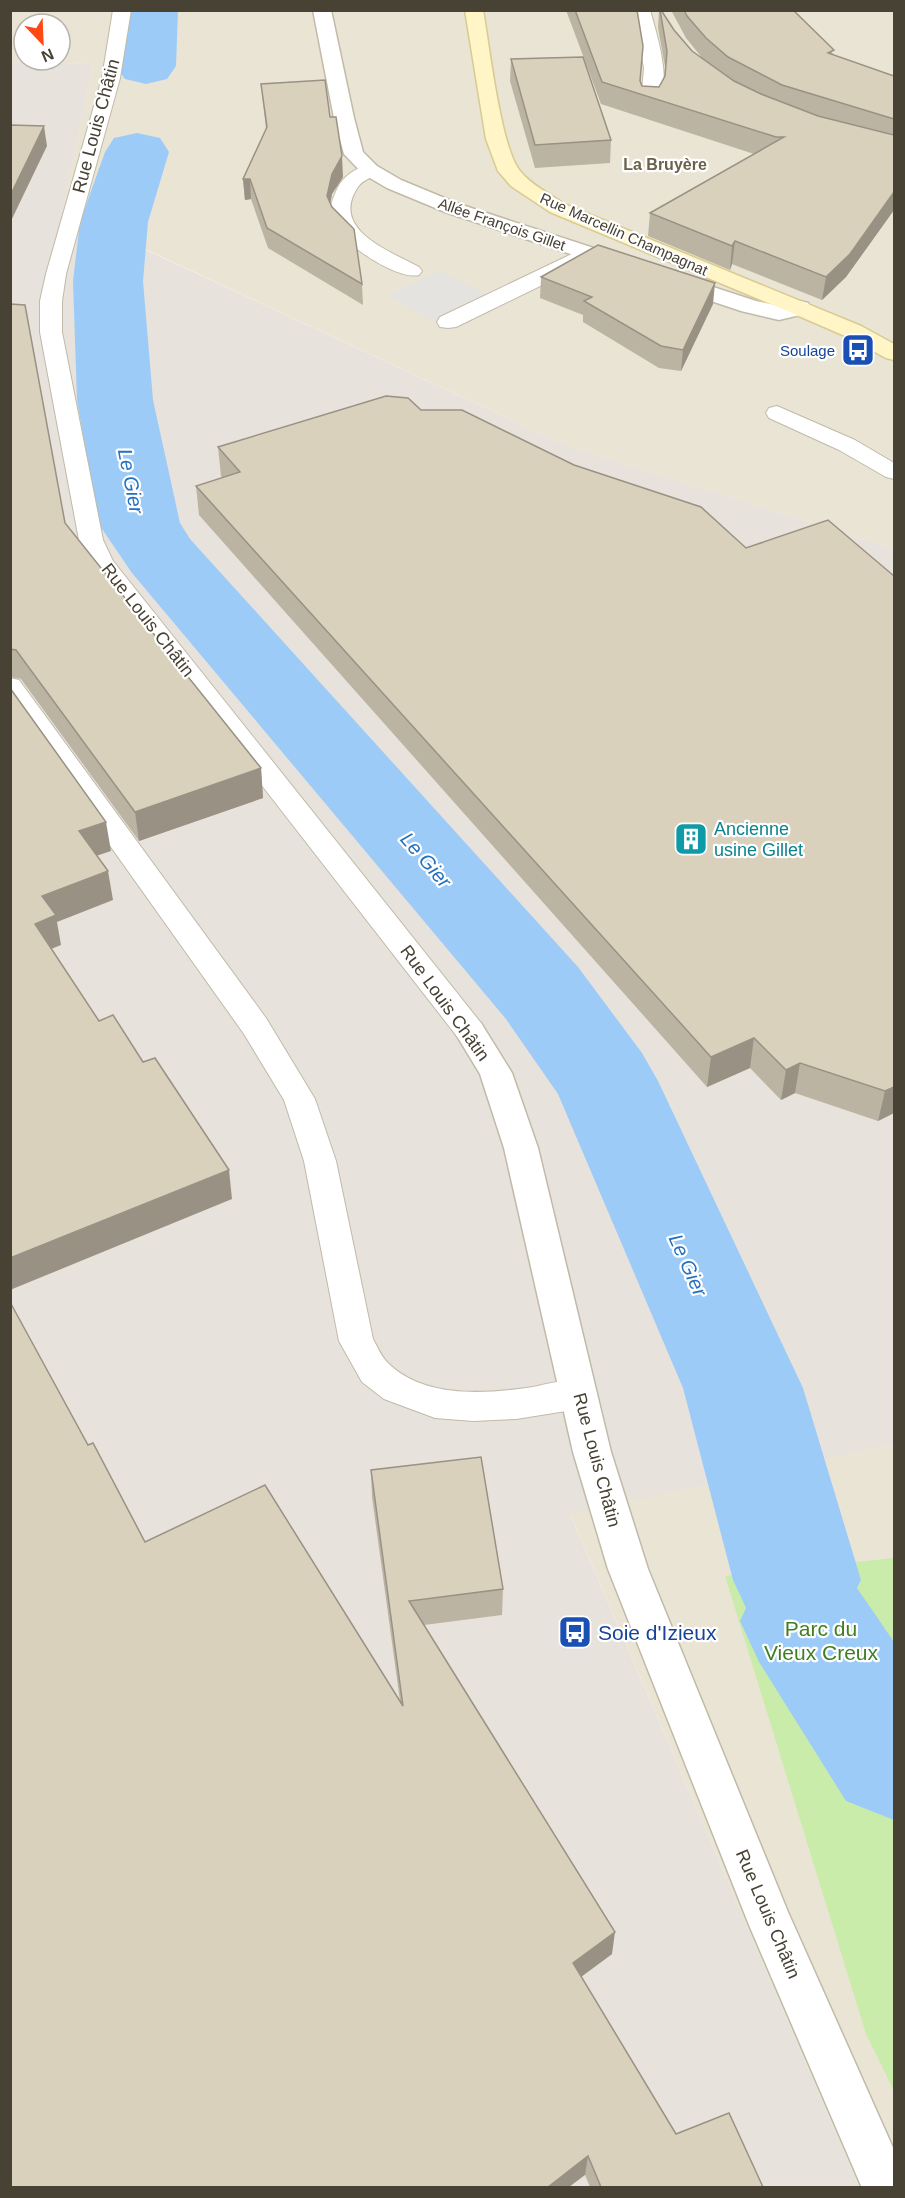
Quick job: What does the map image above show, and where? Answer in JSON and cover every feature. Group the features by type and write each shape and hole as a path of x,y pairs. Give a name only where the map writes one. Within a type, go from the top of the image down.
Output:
{"main road":[{"name":"Rue Marcellin Champagnat","path":"474,10 496,139 508,171 518,182 557,208 854,331 894,353"}],"street":[{"name":"Allée François Gillet","path":"322,10 344,118 354,154 370,170 394,184 452,208 767,312 779,313 800,308"},
{"name":"Rue Louis Châtin","path":"470,1031 496,1073 521,1148 592,1452 628,1569 771,1925 887,2187"}],"lane":[{"name":"Rue Louis Châtin","path":"122,10 111,78 56,274 51,301 51,332 91,540 102,563 470,1031"},
{"path":"641,10 654,60 655,79 650,103"},
{"path":"370,170 358,176 348,186 340,212 341,220 345,228 360,242 412,271"},
{"path":"448,322 566,266 586,251"},
{"path":"777,413 847,445 894,472"},
{"path":"10,686 255,1026 299,1099 320,1161 356,1341 374,1372 396,1389 435,1403 473,1406 516,1404 579,1394"}],"shaded area":[{"path":"11,11 894,11 894,549 567,446 62,210 93,64 72,63 72,12 12,12 12,62"},
{"path":"10,62 12,62 12,72 72,72 72,63 93,64 62,211 567,446 894,549 894,1444 570,1514 859,2187 11,2188"},
{"path":"440,271 506,305 451,330 387,296"},
{"path":"894,1444 894,2187 859,2187 570,1513"}],"green space":[{"name":"Parc du Vieux Creux","path":"894,1558 894,2091 866,2034 725,1576"}],"building":[{"path":"575,10 637,10 643,46 640,81 642,86 659,87 665,76 667,51 661,10 692,51 734,81 818,116 894,135 894,192 850,254 826,277 735,241 732,246 650,213 784,137 776,137 602,82"},
{"path":"684,10 793,10 834,50 828,53 894,76 894,119 782,85 728,57 706,38"},
{"path":"583,57 611,140 535,145 511,59"},
{"path":"325,80 330,117 336,117 342,156 332,174 327,196 332,207 354,229 362,284 267,228 250,179 243,179 267,127 261,84"},
{"path":"10,125 44,126 10,196"},
{"path":"598,245 715,283 683,350 661,346 584,301 592,297 541,277"},
{"path":"10,304 25,305 65,523 261,768 135,812 16,650 10,649"},
{"name":"Ancienne usine Gillet","path":"386,396 408,398 421,410 462,410 574,465 701,507 746,548 828,520 894,576 894,1087 885,1091 800,1063 786,1070 754,1038 711,1057 196,486 240,472 218,447"},
{"path":"10,688 106,822 79,831 108,871 42,896 56,915 35,924 99,1021 113,1015 143,1062 155,1058 229,1170 10,1258"},
{"path":"10,1302 88,1445 93,1443 145,1542 265,1485 403,1706 371,1470 481,1457 503,1589 409,1601 615,1932 573,1963 676,2134 729,2113 763,2187 601,2187 588,2156 548,2187 10,2187"}],"waterway":[{"name":"Le Gier","path":"146,66 149,10"},
{"name":"Le Gier","path":"137,152 114,222 108,281 115,400 139,523 161,556 542,993 605,1081 743,1388 797,1580"},
{"name":"Le Gier","path":"805,1621 894,1756"}],"place":[{"name":"Soulage","path":"858,350"},
{"name":"Ancienne usine Gillet","path":"691,839"},
{"name":"Soie d'Izieux","path":"575,1632"}],"district":[{"name":"La Bruyère","path":"665,164"}]}
